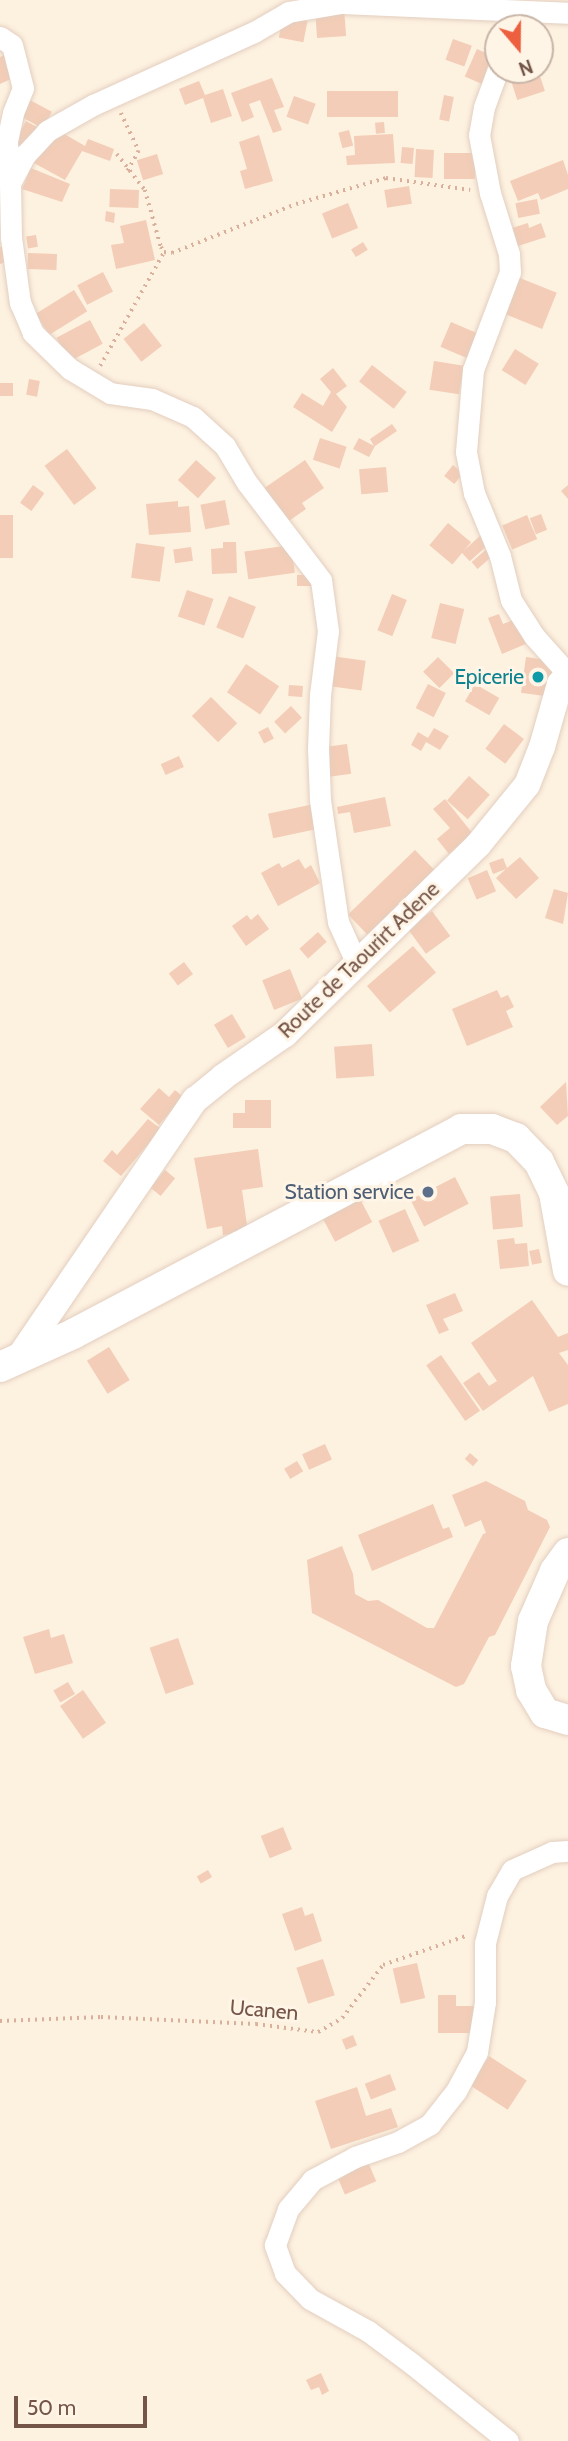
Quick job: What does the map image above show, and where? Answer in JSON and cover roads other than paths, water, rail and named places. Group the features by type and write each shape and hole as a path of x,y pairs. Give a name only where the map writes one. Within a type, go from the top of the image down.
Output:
{"main road":[{"path":"9,1363 73,1334 461,1129 492,1129 516,1139 539,1162 554,1193 568,1271"},
{"path":"568,1553 555,1570 533,1621 526,1666 531,1690 545,1713 568,1720"}],"street":[{"path":"10,183 25,155 47,131 113,96 207,55 288,12 315,5 341,3 568,13"},
{"path":"0,37 12,45 23,88 13,113 7,142 11,237 20,303 33,333 70,369 110,393 152,399 193,417 225,446 247,482 321,580 328,632 320,709 320,800 338,922 357,964"},
{"path":"492,84 484,107 480,135 490,193 509,254 510,272 473,370 466,439 469,475 500,556 512,600 534,636 568,674"},
{"name":"Route de Taourirt Adene","path":"9,1363 195,1100 285,1034 478,845 527,785 542,747 560,684 568,674"},
{"path":"509,2441 390,2347 310,2299 285,2273 275,2245 288,2208 312,2180 355,2157 398,2142 430,2124 456,2091 477,2052 485,2001 485,1942 497,1896 512,1870 552,1852 568,1851"}],"place":[{"name":"Epicerie","path":"538,677"},
{"name":"Station service","path":"428,1192"}]}
